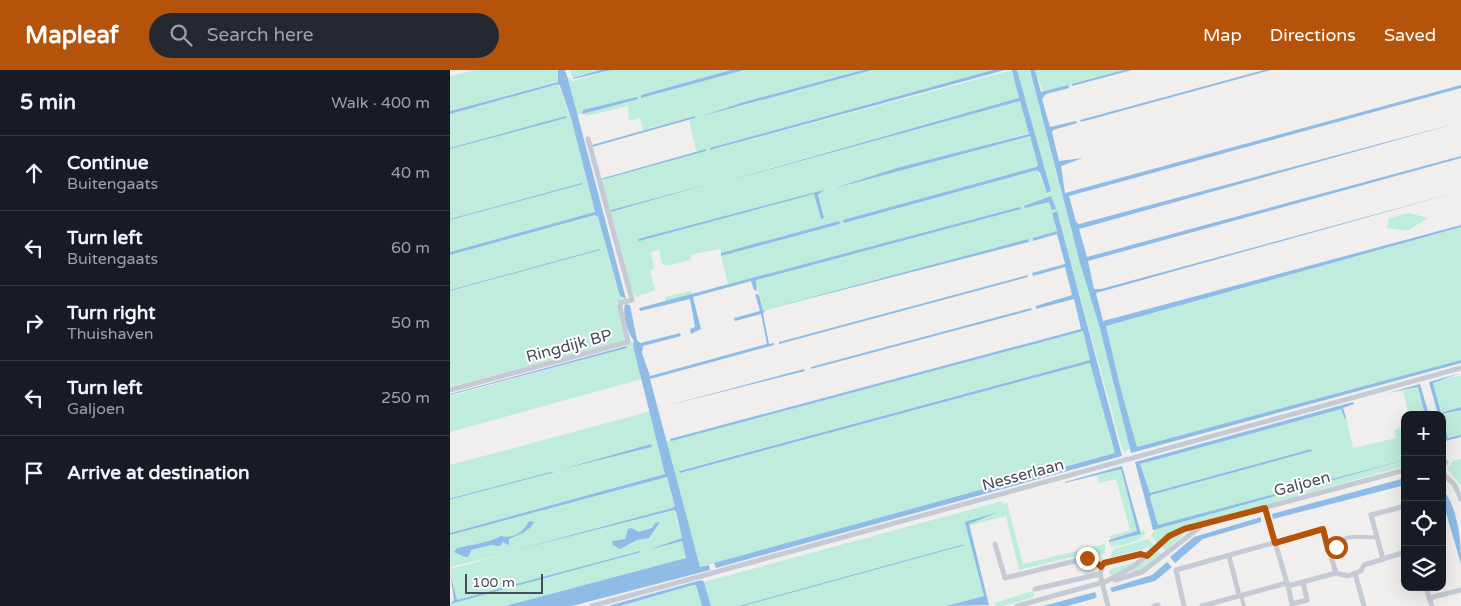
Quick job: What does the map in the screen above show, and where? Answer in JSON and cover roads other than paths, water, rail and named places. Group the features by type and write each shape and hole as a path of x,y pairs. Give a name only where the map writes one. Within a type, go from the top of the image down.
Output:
{"street":[{"name":"Ringdijk BP","path":"450,390 628,342 620,303 632,300 588,139"},
{"name":"Nesserlaan","path":"592,606 1461,368"},
{"name":"Galjoen","path":"1103,583 1121,575 1147,556 1169,536 1184,529 1401,471"},
{"path":"1446,477 1454,484 1461,499"},
{"path":"1383,559 1371,515 1401,507"},
{"path":"1265,508 1288,585 1292,605 1307,600 1303,582"},
{"name":"Galjoen","path":"1017,606 1142,572 1191,532 1207,524"},
{"path":"1184,606 1176,570 1323,529 1336,573"},
{"path":"1328,549 1336,547 1339,542 1353,536 1377,537"},
{"path":"995,544 1005,578 1087,558 1095,561 1101,567"},
{"path":"1202,606 1240,595 1336,573 1348,576 1361,571 1364,565 1401,553"},
{"path":"1108,606 1100,574 1104,563 1141,554 1147,556"},
{"path":"1229,556 1244,606"},
{"path":"1355,573 1364,606"},
{"path":"1035,589 1100,574"},
{"path":"1429,598 1461,590"},
{"path":"1427,591 1432,606"}],"water":[{"path":"558,70 565,70 568,79 626,299 620,296 598,217 595,215 450,255 450,252 595,212 571,118 558,84 450,114 450,111 558,82"},
{"path":"600,70 612,70 573,79 573,78"},
{"path":"731,70 744,70 641,98 641,95"},
{"path":"863,70 872,70 699,117 744,102"},
{"path":"993,70 1005,70 710,150 710,148"},
{"path":"1012,70 1017,70 1051,191 1047,193 1040,173 1037,170 844,223 843,220 1036,167 1038,165 1030,136 828,190 897,168 1029,134 1020,101 720,183 1019,98"},
{"path":"1030,70 1035,70 1041,92 1068,85 1069,88 1046,94 1042,99 1050,127 1076,121 1077,123 1053,130 1052,132 1059,161 1083,158 1061,166 1065,193 1461,85 1461,88 1069,196 1076,222 1079,224 1461,122 1079,229 1087,257 1461,156 1461,158 1088,261 1094,289 1101,289 1461,191 1096,293 1103,321 1461,225 1461,227 1106,326 1137,447 1461,360 1461,363 1131,453 1099,325 1080,263"},
{"path":"1124,70 1132,70 1072,86 1072,84"},
{"path":"1264,70 1271,70 1081,122 1080,120"},
{"path":"637,97 638,99 582,114 583,110"},
{"path":"566,116 566,118 450,149 450,148"},
{"path":"695,116 695,118 592,147 592,145"},
{"path":"706,149 706,151 600,179"},
{"path":"716,182 611,212 611,210"},
{"path":"583,184 450,220 450,219"},
{"path":"824,190 818,195 824,218 821,219 814,194 639,241 638,239"},
{"path":"1051,196 1056,209 1052,210 1049,202 1025,208 1024,206"},
{"path":"1020,207 1021,209 756,280 757,291 754,290 751,281 693,297 701,329 691,334 690,329 695,327 690,299 640,311 639,308"},
{"path":"1057,211 1122,456 716,568 714,563 1115,453 1090,363 680,473 679,471 1090,360 1083,331 671,441 670,439 1081,329 1074,299 1036,309 1036,306 1072,295 1065,267 1033,276 1032,273 1065,264 1057,234 1033,241 1033,238 1057,231 1052,213"},
{"path":"839,221 840,224 721,256 721,253"},
{"path":"1028,239 1029,242 768,309"},
{"path":"600,250 450,291 450,290"},
{"path":"1028,275 1028,277 779,344 779,342"},
{"path":"755,294 759,295 763,311 766,310 763,313 769,344 774,343 774,345 650,379 700,567 709,565 710,570 572,606 505,606 686,558 682,541 648,550 682,538 674,510 508,552 672,508 675,506 667,477 450,535 450,533 665,474 633,346 634,341 626,324 625,304 630,305 637,340 640,343 680,333 681,336 643,346 642,353 650,376 767,344 761,314 735,321 734,318 760,311"},
{"path":"1031,308 1032,310 811,369 811,367"},
{"path":"626,346 627,348 450,395 450,394"},
{"path":"804,369 805,371 662,407"},
{"path":"1461,373 1433,383 1440,411 1437,411 1429,382"},
{"path":"1420,384 1428,411 1424,411 1418,387 1388,393"},
{"path":"1353,402 1354,404 1343,408 1345,419 1341,409 1140,464 1150,493 1311,449 1312,451 1151,495 1150,498 1158,525 1401,460 1401,461 1153,530 1135,462"},
{"path":"1461,407 1461,410 1446,413 1446,412"},
{"path":"1446,431 1448,438 1461,435 1461,437 1446,441"},
{"path":"651,444 652,447 551,472"},
{"path":"1122,466 1141,534 1109,542 1109,540 1137,531 1121,469 1065,482"},
{"path":"1401,479 1401,486 1273,519 1272,514"},
{"path":"1446,494 1452,505 1457,524 1461,564 1446,513"},
{"path":"998,512 969,524 989,605 946,606 984,596 965,522"},
{"path":"1261,517 1261,522 1203,539 1175,563 1170,557 1194,537"},
{"path":"529,521 534,522 531,527 509,539 509,545 503,542 500,546 491,545 471,550 469,556 465,557 454,552 457,548 485,542 501,536 514,536 524,529"},
{"path":"660,522 649,538 637,540 620,549 612,544 613,541 625,539 628,529 631,528 639,532 652,528 655,523"},
{"path":"640,551 450,604 454,600 450,572 457,600"},
{"path":"1167,562 1172,567 1155,581 1112,592 1110,588 1152,575"},
{"path":"701,580 704,582 711,606 702,606 696,585 693,585 620,606 608,606"},
{"path":"1095,592 1097,597 1093,599 1067,606 1043,606"}],"waterway":[{"path":"450,499 553,472"},
{"path":"741,606 963,545"}]}
